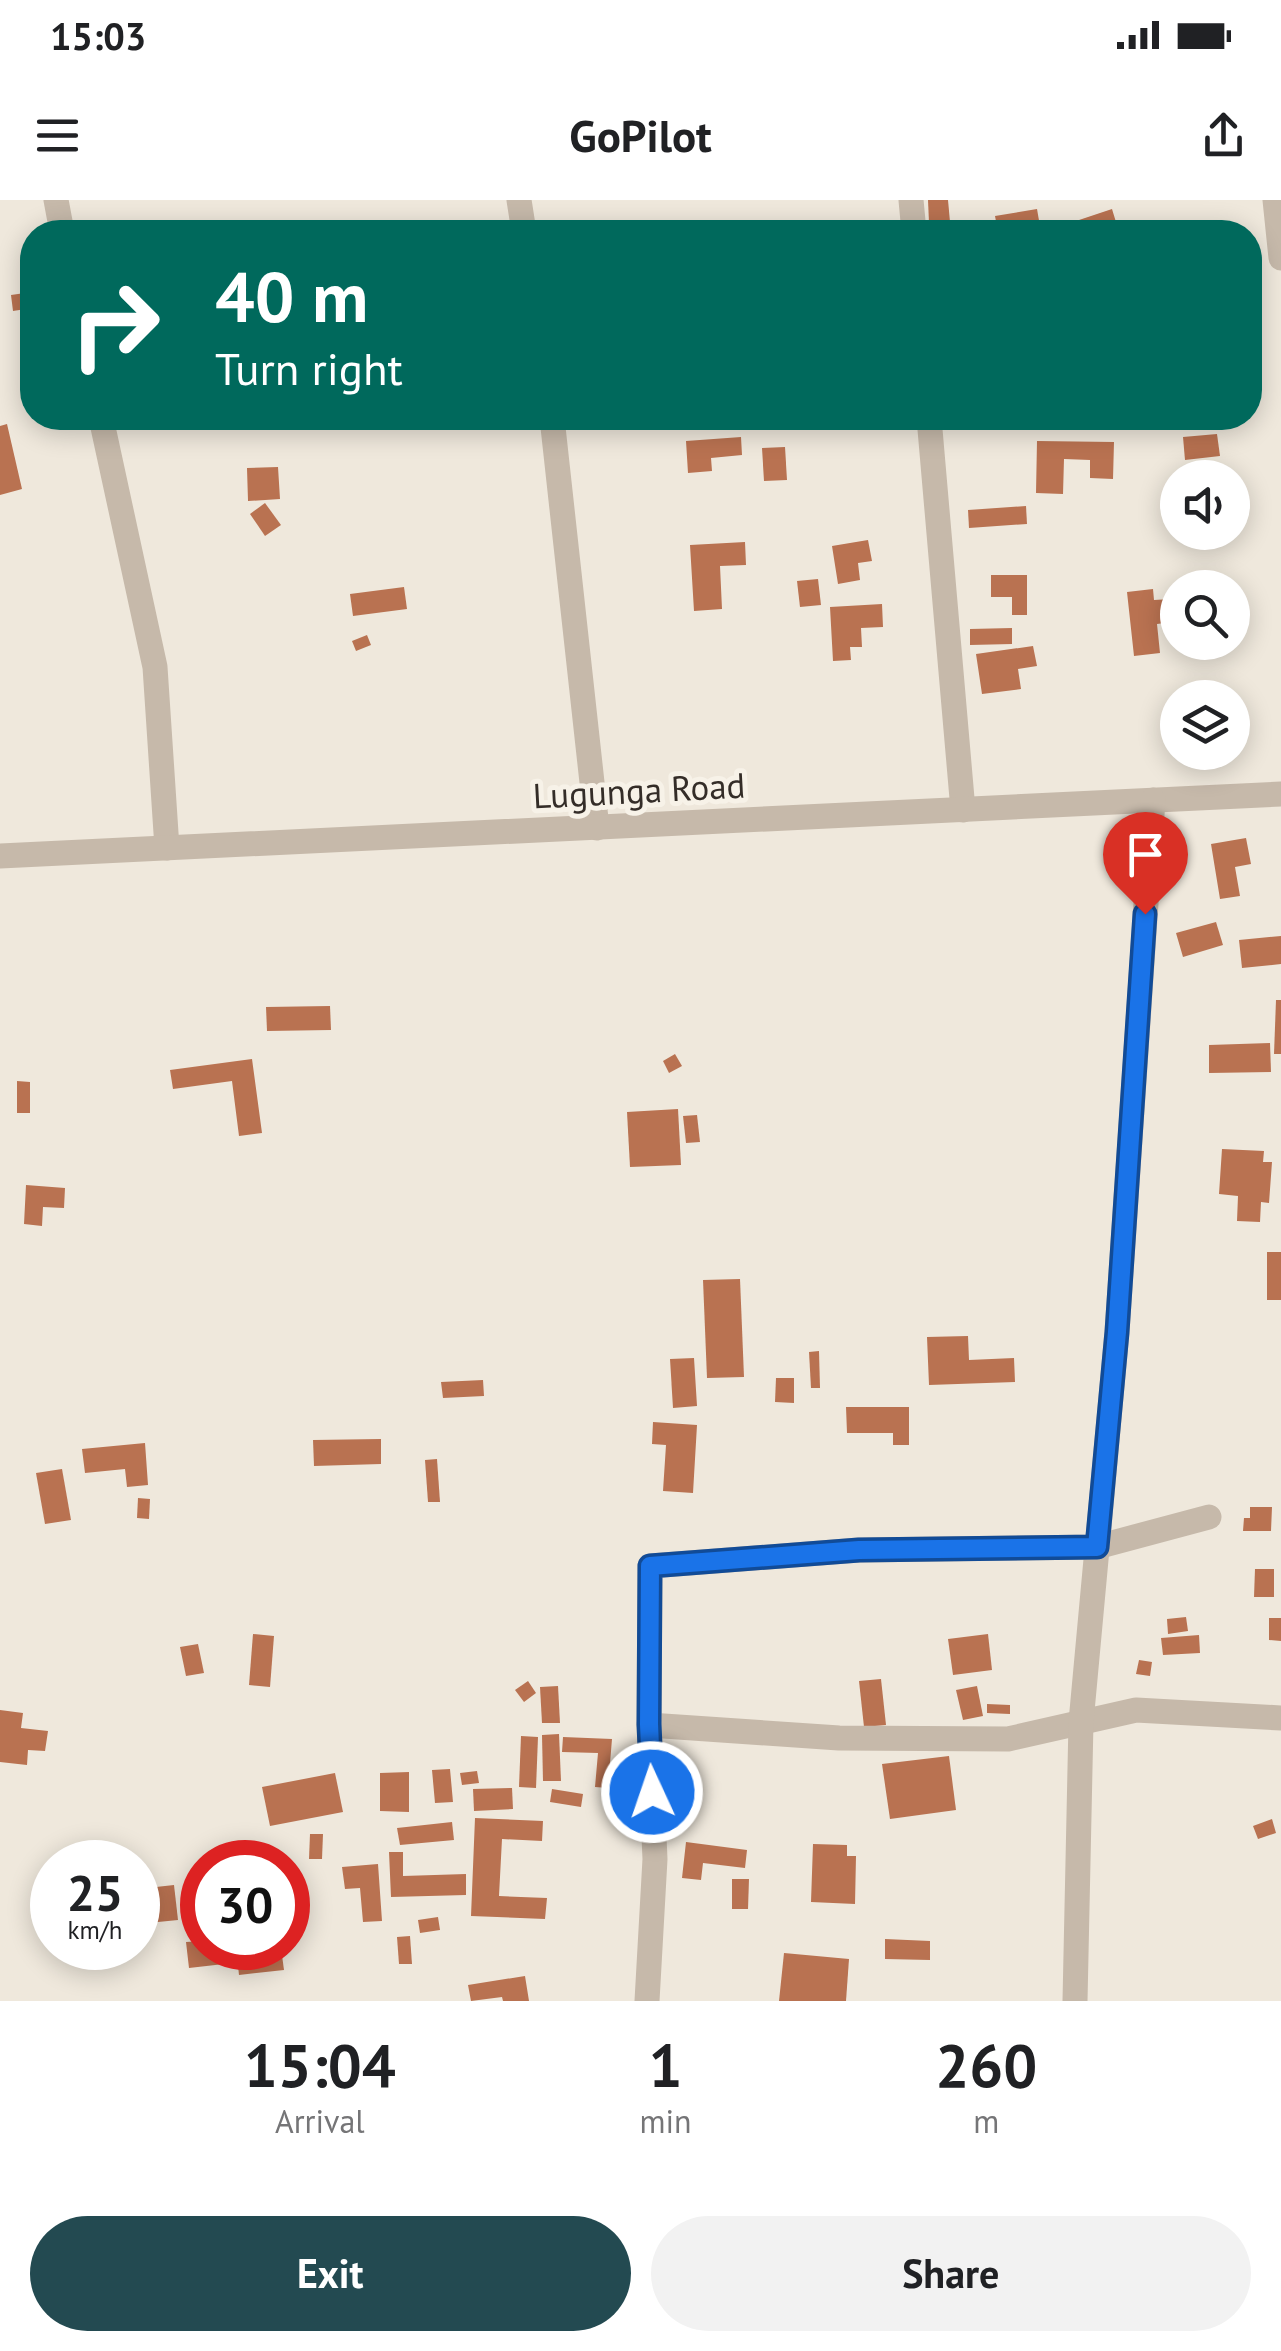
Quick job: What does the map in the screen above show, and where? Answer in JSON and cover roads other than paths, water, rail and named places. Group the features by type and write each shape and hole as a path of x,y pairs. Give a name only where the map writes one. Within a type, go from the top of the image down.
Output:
{"street":[{"path":"1275,200 1281,258"},
{"path":"104,430 155,667 167,848"},
{"path":"553,430 598,828"},
{"path":"931,430 963,810"},
{"name":"Lugunga Road","path":"0,856 1281,794"},
{"path":"1076,2001 1081,1722 1118,1312 1153,800"},
{"path":"647,2001 655,1859 649,1724 650,1566 859,1550 1097,1547 1209,1517"},
{"path":"649,1724 839,1738 1008,1739 1136,1710 1281,1718"}]}
